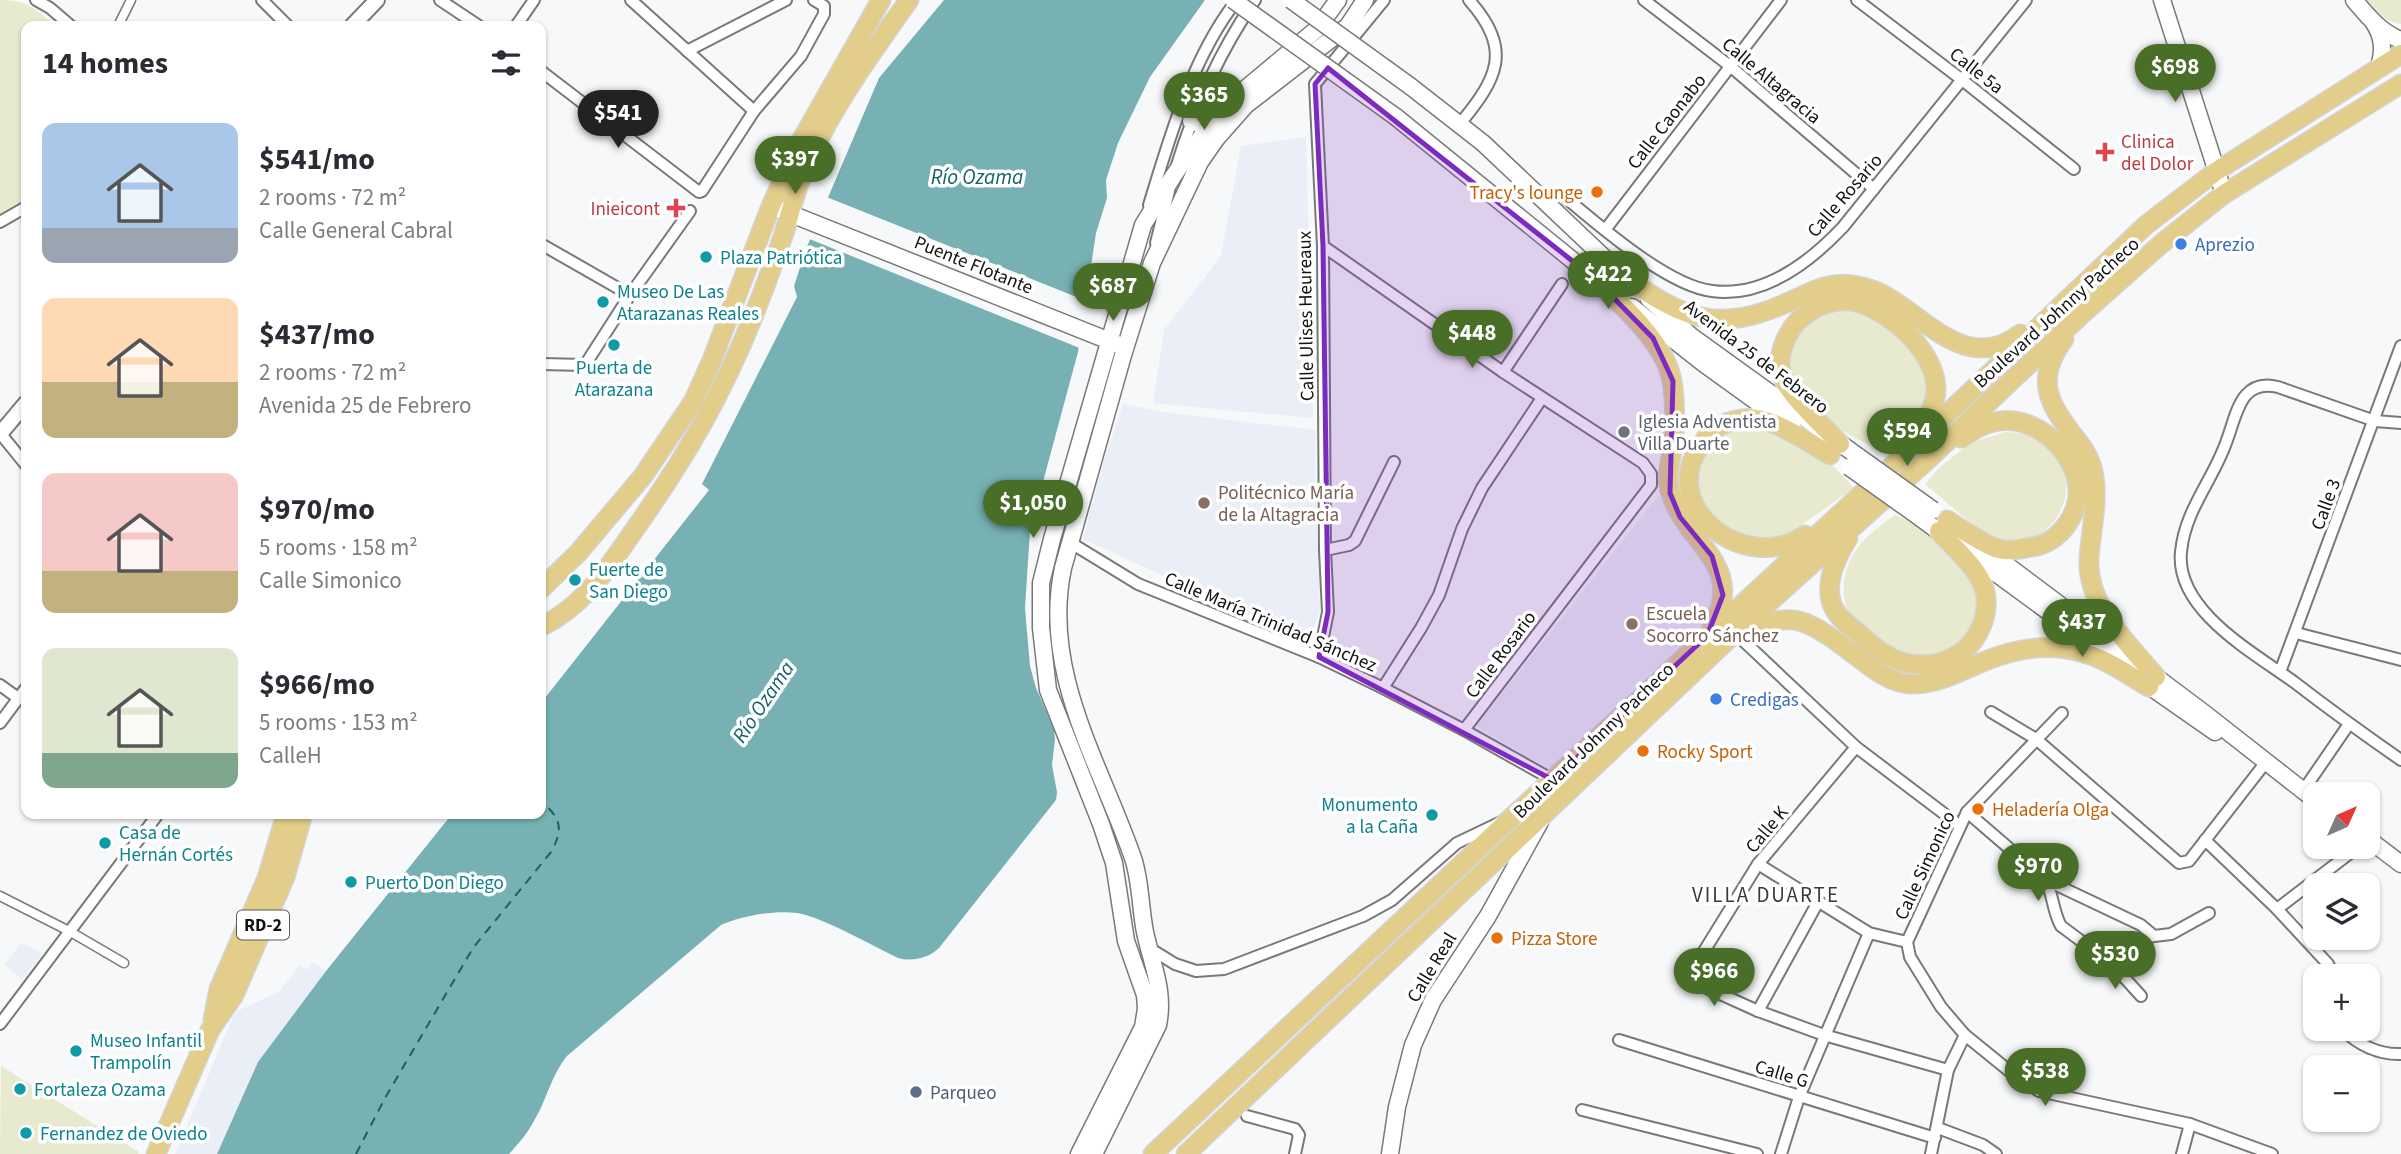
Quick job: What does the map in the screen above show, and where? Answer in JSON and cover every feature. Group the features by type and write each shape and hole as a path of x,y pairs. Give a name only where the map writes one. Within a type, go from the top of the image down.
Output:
{"main road":[{"path":"865,28 871,0"},
{"path":"546,584 578,553 643,476 693,402 797,148 881,0"},
{"path":"546,624 581,601 601,577 681,462 726,380 797,217 807,162 860,68 909,0"},
{"name":"Avenida 25 de Febrero","path":"1235,0 1396,117 1703,363 1854,462 2153,682 2198,722 2266,762 2303,790"},
{"name":"Avenida 25 de Febrero","path":"1291,0 1410,86 1483,143 1691,336 1835,449"},
{"path":"1079,1154 1143,1027 1146,1009 1142,983 1126,941 1114,863 1048,690 1041,628 1041,583 1143,225 1208,127 1238,95 1317,29 1338,0"},
{"path":"1094,1154 1158,1026 1162,1006 1144,929 1139,878 1107,788 1076,717 1062,662 1058,621 1059,586 1152,263 1200,162 1246,105 1348,26 1365,0"},
{"path":"2162,0 2224,194"},
{"path":"2354,0 2372,21 2401,40"},
{"path":"2372,21 2381,37 2383,48 2379,67"},
{"name":"Boulevard Johnny Pacheco","path":"1153,1154 1907,452 2146,225 2216,172 2401,54"},
{"name":"Boulevard Johnny Pacheco","path":"1186,1154 1735,633 2161,244 2224,194 2401,84"},
{"path":"1191,121 1208,127"},
{"name":"Puente Flotante","path":"771,206 1126,347"},
{"path":"1624,276 1655,299 1682,313 1727,321 1769,311 1823,286 1851,285 1878,292 1893,300 1950,341 1982,348 2003,345 2012,340 2064,301"},
{"path":"1594,278 1653,338 1668,365 1672,381 1674,436 1668,480 1670,493 1680,517 1712,556 1722,580 1720,610 1707,636"},
{"path":"1835,449 1782,376 1780,361 1790,330 1809,310 1833,301 1850,301 1873,310 1912,337 1922,349 1933,371 1936,396 1928,417 1907,452"},
{"path":"2080,316 2056,349 2047,369 2047,391 2057,415 2087,453 2093,469 2096,506 2088,562 2094,593 2103,612 2153,682"},
{"path":"1835,449 1768,421 1744,418 1723,424 1710,433 1692,458 1689,477 1695,505 1703,518 1721,535 1759,549 1786,545 1799,539 1845,507"},
{"path":"1923,464 1985,424 2012,421 2045,433 2066,455 2077,482 2075,508 2069,520 2063,531 2044,546 1998,549 1935,520"},
{"path":"1859,521 1834,565 1830,589 1832,604 1843,620 1872,646 1905,663 1930,664 1955,659 1976,639 1985,617 1986,598 1982,583 1935,520"},
{"path":"1735,633 1755,625 1798,621 1819,631 1877,672 1892,680 1909,684 1939,681 1999,655 2035,646 2068,649 2094,656 2153,682"},
{"name":"Calle Real","path":"1390,1154 1397,1107 1413,1045 1433,1000 1488,916 1543,816"},
{"name":"RD-2","path":"210,1030 219,989 267,878 285,819"},
{"name":"RD-2","path":"156,1154 210,1030 234,995 285,877 302,819"},
{"path":"2380,848 2401,864"}],"street":[{"path":"36,0 52,4 67,21"},
{"path":"120,21 131,0"},
{"path":"262,0 283,21"},
{"path":"357,21 377,0"},
{"path":"440,0 472,21"},
{"path":"519,21 534,0"},
{"path":"631,0 754,111"},
{"path":"687,51 786,0"},
{"path":"1143,225 1187,88 1235,0"},
{"path":"1152,263 1191,121 1217,63 1255,0"},
{"name":"Calle Ulises Heureaux","path":"1319,657 1328,612 1325,550 1323,246 1315,85 1384,0"},
{"path":"1459,125 1483,96 1490,82 1497,47 1484,17 1469,0"},
{"name":"Calle Altagracia","path":"1644,0 1730,66 1874,190"},
{"name":"Calle Caonabo","path":"1605,230 1781,0"},
{"name":"Calle 5a","path":"1857,0 2074,169"},
{"name":"Calle Rosario","path":"1567,199 1605,230 1668,274 1689,285 1711,291 1735,291 1768,282 1797,268 1823,248 1874,190 2026,0"},
{"path":"546,75 699,192 754,111 801,56 821,23 819,3"},
{"path":"0,222 21,210"},
{"path":"546,364 585,365 630,295 690,211"},
{"path":"1323,246 1542,398 1482,488 1462,529 1438,596 1422,628 1383,688"},
{"path":"546,247 630,295"},
{"path":"1503,372 1562,284"},
{"name":"Calle 3","path":"2280,672 2401,346"},
{"path":"2401,423 2375,421 2266,384 2255,387 2239,405 2220,462 2195,503 2183,533 2180,556 2183,575 2194,597 2235,642 2401,761"},
{"name":"Calle Rosario","path":"1464,730 1651,485 1651,474 1643,463 1542,398"},
{"path":"21,408 0,434 21,459"},
{"path":"1325,550 1349,545 1355,541 1395,462"},
{"name":"Calle María Trinidad Sánchez","path":"1071,544 1139,584 1319,657 1383,688 1464,730 1569,791"},
{"path":"1735,633 1856,747 1959,825"},
{"path":"2296,633 2401,660"},
{"path":"0,685 18,698"},
{"path":"0,723 21,694"},
{"path":"1991,712 2036,739 2179,863 2189,861 2266,762"},
{"name":"Calle Simonico","path":"1907,942 1967,812 2062,713"},
{"path":"2316,782 2349,724"},
{"name":"Calle K","path":"1758,1011 1696,983 1693,969 1758,864 1856,747"},
{"path":"1967,812 2046,880 2141,925 2154,936"},
{"path":"0,1024 154,819"},
{"name":"Boulevard Johnny Pacheco","path":"1149,948 1175,964 1196,971 1224,970 1363,916 1392,900 1457,843 1510,819"},
{"path":"2205,840 2277,909 2328,964"},
{"path":"2277,909 2342,859"},
{"path":"1758,864 1869,933 1907,942 1910,957 1941,1007 1965,1035 2013,1074 2039,1091 2190,1124 2272,1154"},
{"path":"2046,880 2056,918 2061,926 2112,964 2141,996"},
{"path":"0,896 124,963"},
{"path":"1818,902 1758,1011 1824,1035 1948,1070"},
{"path":"2112,964 2154,936 2171,934 2209,913"},
{"path":"1781,1154 1799,1097 1869,933"},
{"path":"1931,1154 1948,1070 1965,1035"},
{"name":"Calle G","path":"1619,1040 1799,1097 1983,1146 1996,1154"},
{"path":"2357,1041 2384,1054 2401,1054"},
{"path":"1582,1110 1757,1154"},
{"path":"1247,1116 1295,1129 1298,1132 1295,1154"},
{"path":"2182,1154 2190,1124"}],"highlighted area":[{"path":"1328,68 1594,278 1653,338 1673,381 1670,493 1680,517 1712,556 1723,595 1707,636 1553,780 1319,657 1328,612 1323,246 1315,84"}],"shaded area":[{"path":"1306,137 1313,418 1153,403 1164,330 1221,256 1241,146"},
{"name":"Politécnico María de la Altagracia","path":"1123,404 1169,413 1316,430 1320,612 1307,642 1083,539 1103,464"},
{"name":"Escuela Socorro Sánchez","path":"1659,495 1674,526 1706,560 1718,592 1715,608 1698,640 1551,770 1476,726"},
{"path":"21,943 42,953 22,979 4,965"},
{"path":"313,962 326,971 258,1062 217,1154 175,1154 235,1012 279,992 300,965 307,970"}],"green space":[{"path":"0,0 10,0 25,4 50,21 21,21 21,204 0,216"},
{"path":"2367,0 2401,0 2401,24 2386,18"},
{"path":"1842,305 1874,316 1889,325 1909,344 1923,368 1926,394 1922,407 1909,426 1883,453 1837,428 1789,382 1790,355 1799,333 1816,316"},
{"path":"1748,421 1808,447 1834,467 1854,488 1783,538 1743,540 1709,515 1700,496 1699,475 1705,455 1717,438 1728,429"},
{"path":"2006,432 2038,439 2057,454 2066,475 2065,498 2055,519 2038,535 2016,541 1981,530 1925,484 1940,467 1970,443"},
{"path":"1895,515 1924,529 1952,552 1964,566 1978,598 1978,614 1972,629 1958,644 1939,655 1918,660 1895,656 1858,625 1845,603 1844,582 1851,559 1874,531"},
{"name":"Fortaleza Ozama","path":"1,1066 139,1152 138,1154 0,1154"}],"water":[{"name":"Río Ozama","path":"944,0 1205,0 1150,77 1118,143 1106,180 1107,198 1096,233 1078,352 1030,530 1025,608 1030,666 1036,688 1054,729 1052,765 1056,800 939,948 925,957 909,960 898,958 833,926 797,913 758,914 721,925 567,1056 532,1124 509,1154 217,1154 258,1062 326,971 448,819 546,819 546,697 709,490 702,484 797,297 794,286 806,249 879,78"}],"pier":[{"path":"824,196 1089,302 1082,349 807,238"}],"ferry route":[{"path":"356,1154 385,1098 473,948 551,852 559,830 553,813 546,806"}],"place":[{"name":"Clinica del Dolor","path":"2105,152"},
{"name":"Tracy's lounge","path":"1597,192"},
{"name":"Inieicont","path":"676,208"},
{"name":"Aprezio","path":"2181,244"},
{"name":"Plaza Patriótica","path":"706,257"},
{"name":"Museo De Las Atarazanas Reales","path":"603,302"},
{"name":"Puerta de Atarazana","path":"614,345"},
{"name":"Iglesia Adventista Villa Duarte","path":"1624,432"},
{"name":"Politécnico María de la Altagracia","path":"1204,503"},
{"name":"Fuerte de San Diego","path":"575,580"},
{"name":"Escuela Socorro Sánchez","path":"1632,624"},
{"name":"Credigas","path":"1716,699"},
{"name":"Rocky Sport","path":"1643,751"},
{"name":"Heladería Olga","path":"1978,809"},
{"name":"Monumento a la Caña","path":"1432,815"},
{"name":"Casa de Hernán Cortés","path":"105,843"},
{"name":"Puerto Don Diego","path":"351,882"},
{"name":"Pizza Store","path":"1497,938"},
{"name":"Museo Infantil Trampolín","path":"76,1051"},
{"name":"Fortaleza Ozama","path":"20,1089"},
{"name":"Parqueo","path":"916,1092"},
{"name":"Fernandez de Oviedo","path":"26,1133"}],"district":[{"name":"VILLA DUARTE","path":"1766,895"}]}
